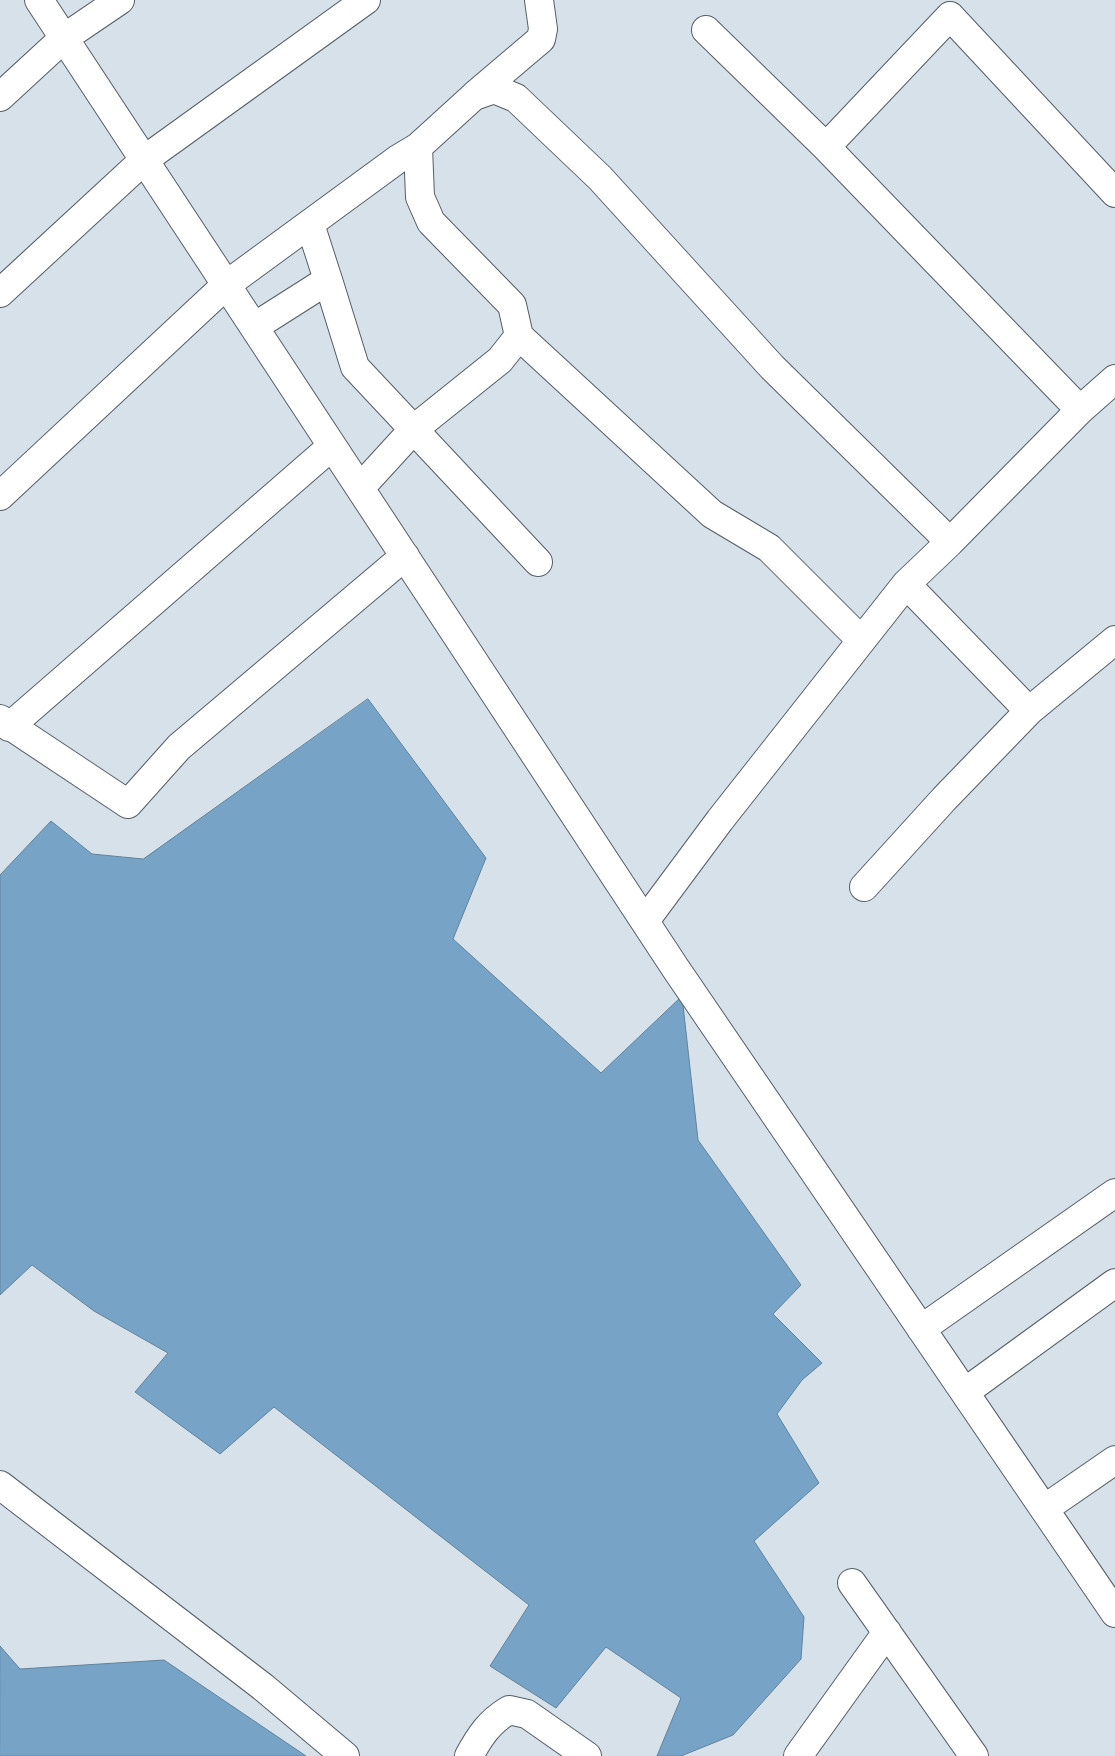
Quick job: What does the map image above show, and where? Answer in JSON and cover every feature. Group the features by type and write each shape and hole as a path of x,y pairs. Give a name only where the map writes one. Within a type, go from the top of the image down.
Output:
{"street":[{"path":"39,0 645,921 1115,1613"},
{"path":"0,97 64,38 120,0"},
{"path":"0,293 144,160 366,0"},
{"path":"0,496 226,285 398,159 418,147 541,39 543,29 539,0"},
{"path":"826,147 943,8 1115,193"},
{"path":"706,30 826,147 1080,410"},
{"path":"474,96 494,88 516,98 600,178 772,367 950,542"},
{"path":"418,147 420,197 431,222 512,305 519,336 712,514 769,548 861,640"},
{"path":"310,224 356,367 538,562"},
{"path":"254,327 328,280"},
{"path":"360,488 414,430 500,360 519,336"},
{"path":"645,921 720,820 906,584 1080,410 1115,379"},
{"path":"332,446 5,723 128,804 179,747 405,556"},
{"path":"906,584 1029,711"},
{"path":"864,887 944,799 1029,711 1115,640"},
{"path":"921,1329 1115,1193"},
{"path":"965,1392 1115,1283"},
{"path":"1044,1509 1115,1460"},
{"path":"0,1485 263,1687 344,1756"},
{"path":"852,1583 974,1756"},
{"path":"798,1756 886,1632"},
{"path":"469,1756 476,1742 495,1719 509,1710 527,1714 587,1756"}],"water":[{"path":"368,699 486,858 453,939 601,1073 682,996 698,1140 801,1285 773,1314 822,1363 802,1380 777,1414 819,1483 754,1541 804,1617 801,1659 733,1735 681,1756 657,1756 681,1698 606,1647 556,1708 490,1666 529,1605 274,1407 220,1454 135,1392 168,1353 94,1311 32,1265 0,1295 0,875 51,821 92,854 143,859"},
{"path":"0,1646 20,1669 164,1660 306,1756 0,1756"}]}
